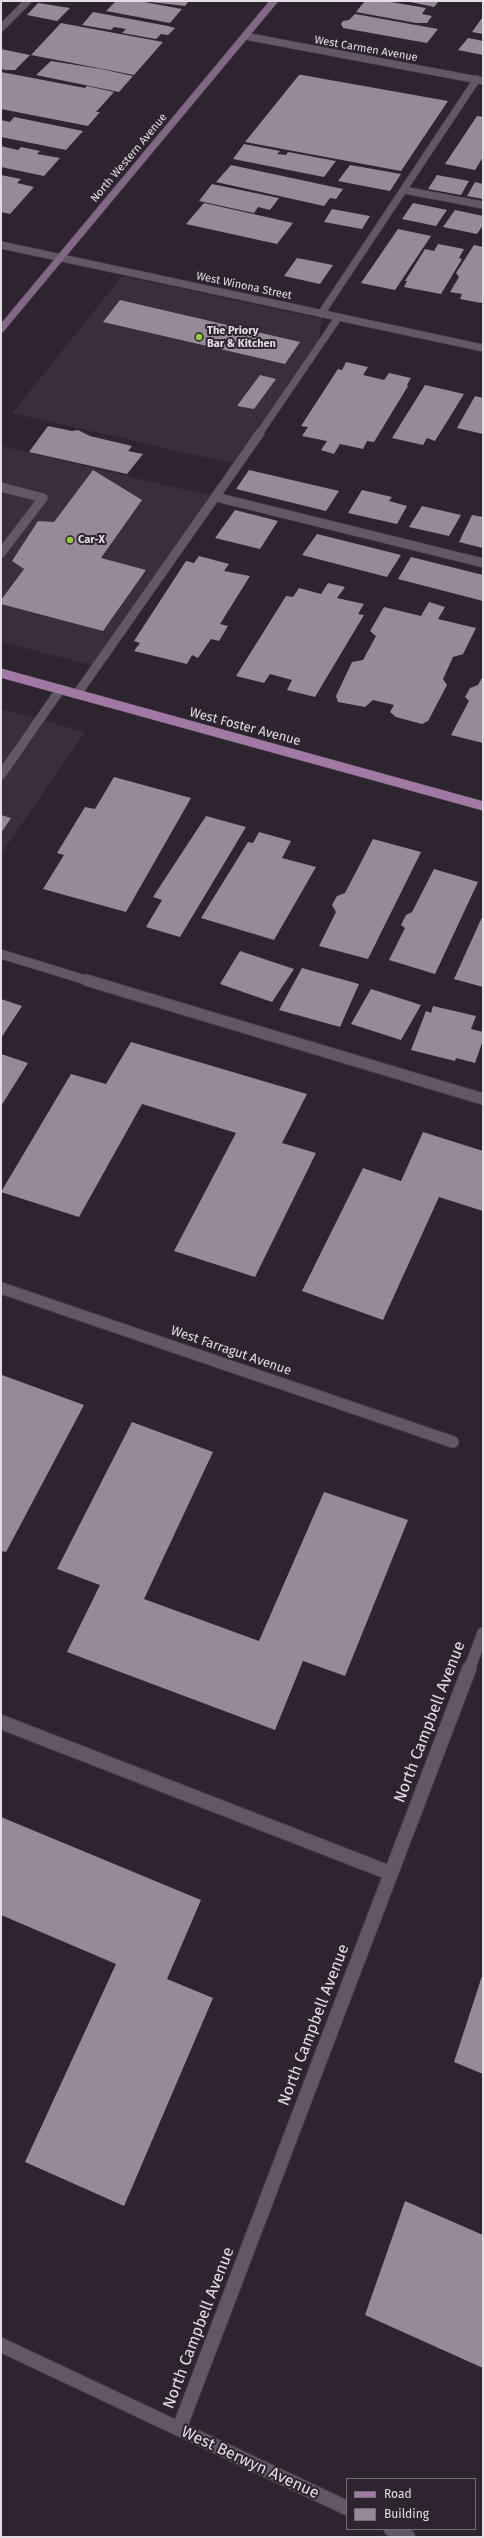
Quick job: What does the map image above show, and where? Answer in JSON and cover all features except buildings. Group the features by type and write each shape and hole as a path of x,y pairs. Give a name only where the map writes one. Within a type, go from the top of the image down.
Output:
{"main road":[{"name":"North Western Avenue","path":"1,329 274,1"},
{"name":"West Foster Avenue","path":"1,673 483,806"}],"street":[{"path":"1,28 28,1"},
{"name":"West Carmen Avenue","path":"245,36 480,80"},
{"path":"321,314 480,80"},
{"path":"404,190 483,205"},
{"name":"West Winona Street","path":"1,245 483,348"},
{"path":"77,694 216,497 338,318"},
{"path":"1,487 43,498 1,552"},
{"path":"216,497 483,563"},
{"path":"1,775 60,690"},
{"path":"1,954 483,1099"},
{"name":"West Farragut Avenue","path":"1,1288 453,1442"},
{"name":"North Campbell Avenue","path":"179,2429 390,1872 483,1633"},
{"path":"1,1722 390,1872"},
{"name":"West Berwyn Avenue","path":"1,2345 346,2508"},
{"path":"393,2530 408,2537"}],"shaded area":[{"path":"122,276 322,319 319,338 235,464 12,413"},
{"path":"1,446 211,496 95,666 1,642"},
{"path":"1,709 85,732 1,854"}],"place":[{"name":"The Priory Bar & Kitchen","path":"199,337"},
{"name":"Car-X","path":"70,540"}]}
